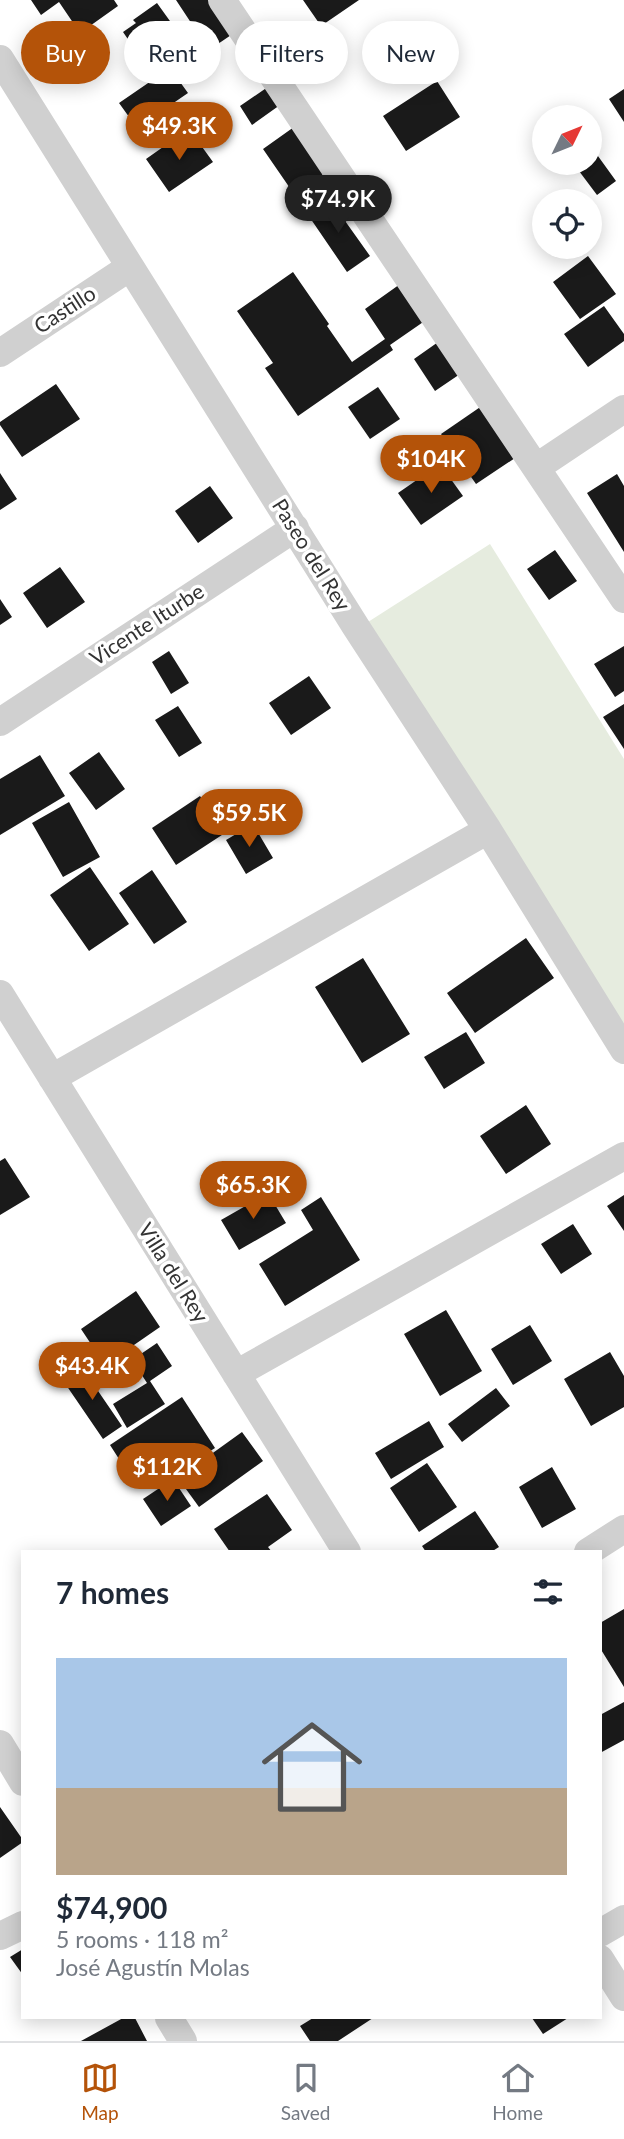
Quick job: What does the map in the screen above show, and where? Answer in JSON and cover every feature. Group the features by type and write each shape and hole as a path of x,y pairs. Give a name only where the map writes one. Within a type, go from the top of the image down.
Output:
{"street":[{"path":"222,0 624,599"},
{"name":"Paseo del Rey","path":"0,59 488,830 624,1050"},
{"name":"Castillo","path":"0,353 130,267"},
{"path":"537,467 624,410"},
{"name":"Vicente Iturbe","path":"0,722 295,528"},
{"path":"52,1078 488,830"},
{"name":"Villa del Rey","path":"0,994 346,1550"},
{"path":"236,1374 624,1156"},
{"path":"591,1550 624,1529"},
{"path":"0,1744 21,1779"},
{"path":"602,1932 624,1919"},
{"path":"0,1936 21,1926"},
{"path":"602,1962 624,1997"},
{"path":"170,2019 183,2041"}],"shaded area":[{"path":"490,544 624,759 624,1027 368,622"}],"building":[{"path":"31,0 114,0 118,6 97,21 72,21 59,2 41,15"},
{"path":"176,0 220,0 235,22 235,32 221,42 221,21 190,21"},
{"path":"303,0 359,0 328,21 318,21"},
{"path":"157,3 170,21 134,21"},
{"path":"147,84 182,84 188,93 137,128 119,103"},
{"path":"272,84 276,84 287,100 252,125 240,106"},
{"path":"432,84 439,84 460,117 406,151 383,116"},
{"path":"624,89 624,122 609,99"},
{"path":"301,122 332,168 294,194 263,149"},
{"path":"192,133 213,162 169,192 146,159 173,140 175,144"},
{"path":"602,162 616,181 602,191 602,189 592,189 582,175 602,175"},
{"path":"328,197 370,256 347,272 306,212"},
{"path":"584,259 590,259 616,294 580,319 553,282"},
{"path":"293,272 352,362 385,339 365,309 403,282 429,318 390,345 393,350 298,416 265,368 273,363 237,311"},
{"path":"604,306 624,334 624,341 588,367 564,334"},
{"path":"441,340 463,372 435,391 414,359"},
{"path":"56,384 80,419 22,457 0,422"},
{"path":"378,387 400,419 370,439 348,407"},
{"path":"489,401 524,452 476,484 441,434"},
{"path":"440,464 463,496 421,525 398,493"},
{"path":"0,473 17,499 0,510"},
{"path":"617,474 624,486 624,552 587,493"},
{"path":"210,486 233,518 198,543 175,511"},
{"path":"555,550 577,581 549,600 527,569"},
{"path":"60,567 85,602 47,628 23,593"},
{"path":"0,599 12,617 0,625"},
{"path":"624,646 624,691 615,697 594,664"},
{"path":"169,651 189,683 171,694 152,662"},
{"path":"309,676 331,708 291,735 269,703"},
{"path":"624,704 624,749 603,717"},
{"path":"178,706 202,743 179,757 155,720"},
{"path":"99,752 125,789 96,810 69,773"},
{"path":"40,755 65,796 0,835 0,779"},
{"path":"200,796 225,833 176,865 152,828"},
{"path":"69,802 100,857 63,877 32,823"},
{"path":"253,824 273,858 246,874 226,840"},
{"path":"90,867 129,924 89,951 50,895"},
{"path":"152,870 187,922 154,944 119,893"},
{"path":"526,938 554,978 475,1033 447,993"},
{"path":"363,958 410,1034 362,1063 315,987"},
{"path":"466,1032 485,1063 444,1089 424,1057"},
{"path":"526,1105 551,1144 506,1174 480,1136"},
{"path":"5,1158 30,1197 0,1215 0,1161"},
{"path":"268,1193 286,1223 239,1250 221,1220"},
{"path":"624,1195 624,1231 607,1206"},
{"path":"321,1197 360,1260 285,1306 259,1264 313,1230 301,1210"},
{"path":"573,1224 592,1254 561,1274 541,1244"},
{"path":"136,1291 160,1327 105,1365 81,1329"},
{"path":"446,1310 482,1371 440,1396 404,1334"},
{"path":"530,1325 552,1361 513,1385 491,1349"},
{"path":"157,1343 172,1366 150,1381 165,1404 127,1428 113,1404 147,1383 132,1360"},
{"path":"610,1352 624,1376 624,1407 591,1426 564,1379"},
{"path":"81,1366 122,1426 103,1439 62,1379"},
{"path":"496,1388 510,1406 462,1442 448,1424"},
{"path":"182,1397 215,1448 163,1481 139,1446 119,1459 110,1445"},
{"path":"429,1421 444,1447 391,1479 375,1453"},
{"path":"242,1432 263,1461 199,1507 178,1478"},
{"path":"427,1463 457,1507 419,1532 390,1488"},
{"path":"552,1467 576,1509 542,1528 519,1487"},
{"path":"173,1479 191,1506 161,1526 143,1499"},
{"path":"267,1494 292,1530 268,1547 270,1550 229,1550 214,1529"},
{"path":"475,1511 499,1547 494,1550 425,1550 422,1546"},
{"path":"624,1609 624,1687 602,1651 602,1622"},
{"path":"624,1702 624,1740 602,1752 602,1714"},
{"path":"0,1807 21,1837 21,1843 0,1858"},
{"path":"21,1950 21,1972 10,1957"},
{"path":"121,2019 136,2019 147,2041 81,2041"},
{"path":"311,2019 371,2019 338,2041 310,2041 300,2026"},
{"path":"533,2019 566,2019 543,2034"}]}
